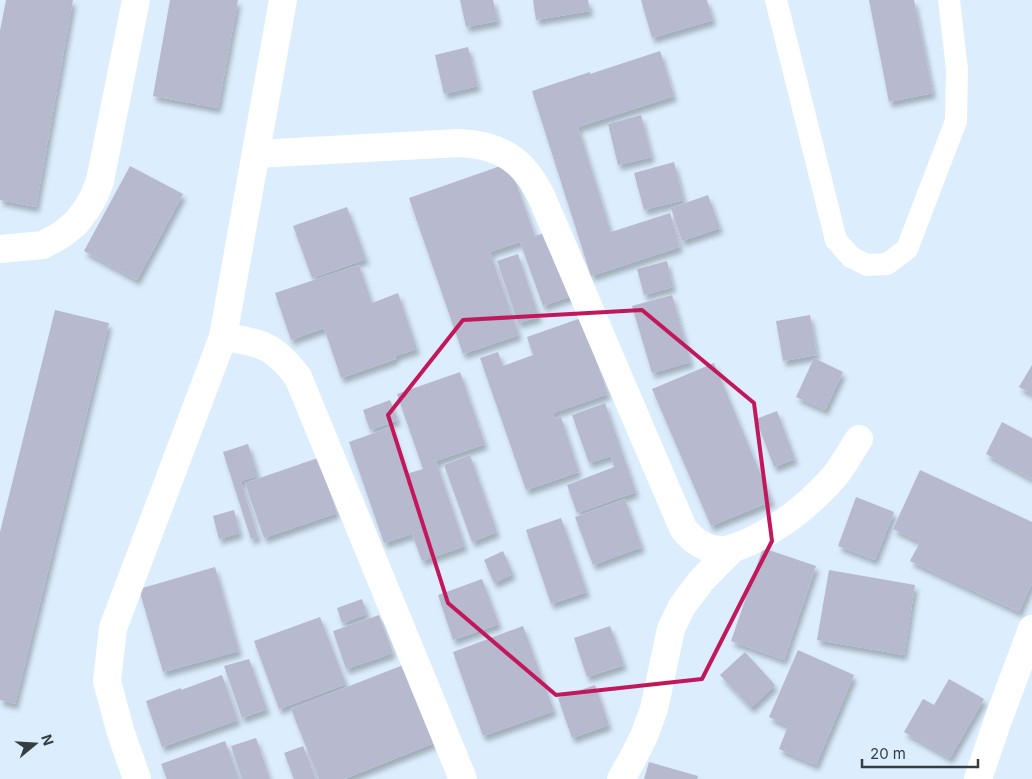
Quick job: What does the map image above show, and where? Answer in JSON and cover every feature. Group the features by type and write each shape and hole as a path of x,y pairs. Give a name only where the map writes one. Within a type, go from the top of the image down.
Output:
{"street":[{"path":"0,249 43,245 76,223 94,196 100,181 136,0"},
{"path":"137,779 120,730 107,681 113,628 223,337 283,0"},
{"path":"256,154 477,144 494,149 510,157 523,168 534,182 542,198 683,528 690,538 700,545 710,549 722,550 733,548 769,531 786,520 808,503 834,477 859,439"},
{"path":"223,337 259,344 268,348 288,364 298,377 463,779"},
{"path":"620,779 644,736 654,709 671,629 682,606 700,581 733,548"},
{"path":"978,779 1032,629"}],"lane":[{"path":"776,0 836,240 851,256 867,265 887,264 907,249 956,121 957,69 949,0"}],"highlighted area":[{"path":"642,310 754,403 772,541 702,679 556,695 448,603 388,415 463,320"}],"building":[{"path":"6,0 73,0 36,207 0,200 0,31"},
{"path":"170,0 238,0 218,108 153,96"},
{"path":"460,0 493,0 498,21 466,27"},
{"path":"533,0 588,0 590,11 536,20"},
{"path":"641,0 707,0 713,20 652,38"},
{"path":"869,0 914,0 933,93 889,102"},
{"path":"468,47 478,86 444,94 435,55"},
{"path":"660,51 674,96 578,127 611,232 670,213 680,247 591,276 532,91"},
{"path":"641,115 652,157 618,165 608,124"},
{"path":"674,162 684,200 644,210 634,173"},
{"path":"509,163 535,236 554,230 577,294 543,306 520,242 490,252 519,335 463,354 409,198"},
{"path":"130,166 183,194 137,280 84,251"},
{"path":"708,195 720,228 682,241 671,208"},
{"path":"347,207 366,259 312,278 293,226"},
{"path":"518,254 539,317 518,323 497,261"},
{"path":"667,261 673,287 644,295 637,269"},
{"path":"359,265 372,303 398,293 417,349 395,356 396,359 341,378 324,328 291,340 275,293"},
{"path":"672,295 691,362 652,373 632,306"},
{"path":"55,310 109,323 15,704 0,700 0,532"},
{"path":"810,315 817,355 783,361 776,321"},
{"path":"581,318 608,394 553,413 555,419 561,417 579,472 526,490 480,358 498,352 503,366 533,355 527,337"},
{"path":"814,358 843,372 825,410 796,397"},
{"path":"714,363 772,501 711,526 652,389"},
{"path":"1032,365 1032,394 1019,387"},
{"path":"460,372 485,444 436,461 465,546 422,561 412,534 384,543 349,442 391,427 406,474 423,469 397,394"},
{"path":"390,400 398,420 370,430 363,410"},
{"path":"605,403 636,492 577,513 567,485 614,467 611,456 589,463 572,415"},
{"path":"777,411 795,459 774,467 756,419"},
{"path":"1002,422 1032,438 1032,479 986,454"},
{"path":"248,444 258,476 241,481 258,537 251,539 223,452"},
{"path":"470,455 497,532 472,542 444,465"},
{"path":"318,458 337,513 264,538 245,483"},
{"path":"920,470 1032,522 1032,583 1019,612 910,561 920,542 893,529"},
{"path":"856,497 894,512 875,560 838,546"},
{"path":"625,499 642,547 593,565 575,517"},
{"path":"234,510 240,533 219,539 213,516"},
{"path":"561,518 587,592 551,604 526,530"},
{"path":"763,548 816,566 784,660 731,641"},
{"path":"503,551 513,574 494,583 484,560"},
{"path":"215,567 239,651 163,672 139,589"},
{"path":"829,570 915,585 904,655 817,640"},
{"path":"482,579 499,624 453,640 438,595"},
{"path":"362,599 367,614 342,623 337,608"},
{"path":"379,615 393,653 346,669 333,631"},
{"path":"320,617 346,684 279,709 254,641"},
{"path":"523,626 554,711 483,736 453,652"},
{"path":"610,626 624,665 587,677 574,638"},
{"path":"798,650 854,675 816,765 779,749 788,726 769,717"},
{"path":"745,652 775,685 751,708 720,675"},
{"path":"249,659 267,709 242,718 224,666"},
{"path":"403,665 434,743 344,779 319,779 291,709"},
{"path":"222,675 238,720 162,747 146,701"},
{"path":"949,679 984,699 950,758 904,732 923,699 934,705"},
{"path":"595,685 609,725 572,738 558,698"},
{"path":"256,738 270,779 242,779 231,746"},
{"path":"225,741 239,779 167,779 161,764"},
{"path":"303,746 316,779 294,779 284,753"},
{"path":"649,762 698,776 697,779 644,779"}]}
